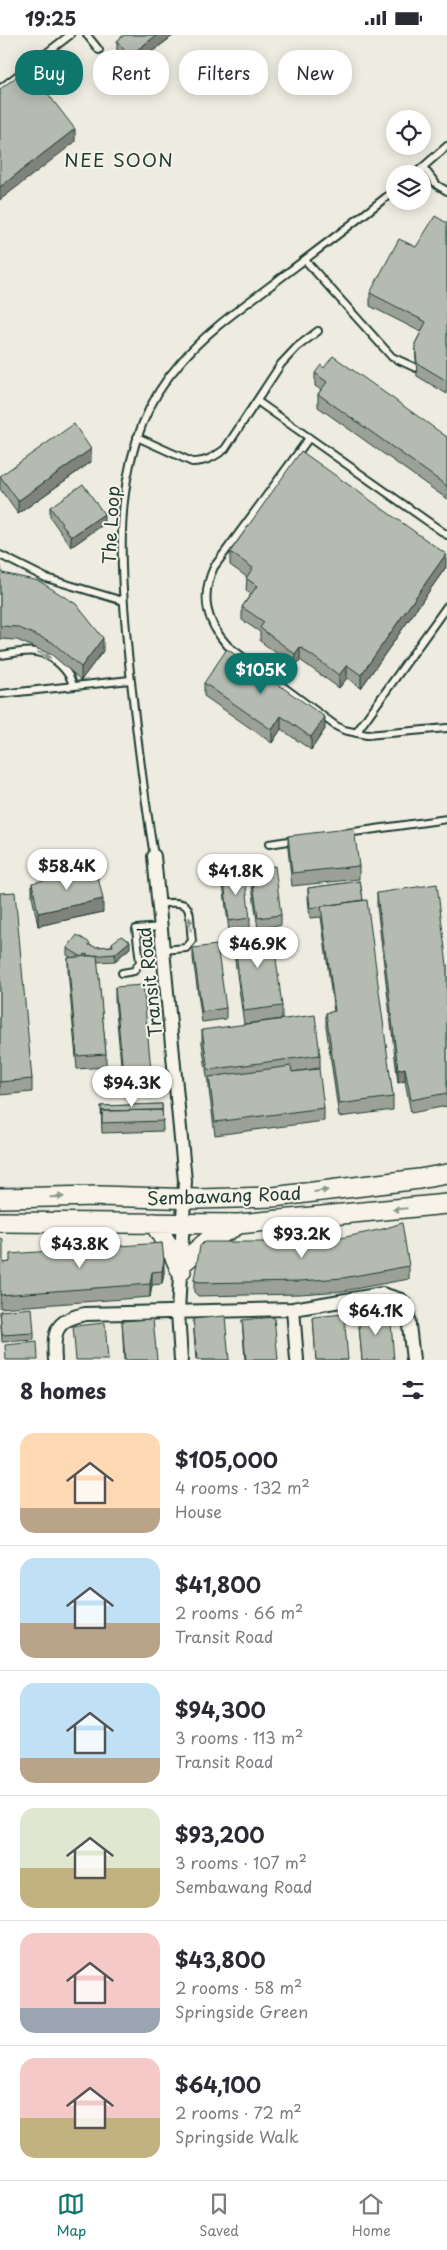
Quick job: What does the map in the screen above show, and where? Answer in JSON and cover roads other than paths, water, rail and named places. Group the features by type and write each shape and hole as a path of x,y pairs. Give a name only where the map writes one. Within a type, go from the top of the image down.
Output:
{"main road":[{"name":"Sembawang Road","path":"0,1198 99,1196 185,1198 273,1197 447,1174"},
{"name":"Sembawang Road","path":"0,1222 238,1224 447,1204"},
{"path":"154,1223 181,1268 208,1241 238,1224"}],"street":[{"name":"Transit Road","path":"154,856 182,1141 185,1198 178,1312 181,1360"},
{"path":"55,1360 53,1341 57,1329 63,1322 85,1314 294,1309 382,1294 395,1296 407,1307 413,1360"},
{"path":"294,1309 297,1360"}],"lane":[{"path":"0,89 70,35"},
{"path":"91,37 99,50"},
{"path":"425,165 447,146"},
{"path":"431,177 437,185 447,191"},
{"name":"The Loop","path":"154,856 130,680 123,601 121,545 124,491 137,437 155,395 180,363 214,328 386,197"},
{"path":"305,260 392,357 416,368"},
{"path":"137,437 192,463 214,458 225,449 282,364 297,347 318,331"},
{"path":"257,401 447,535"},
{"path":"309,438 214,567 207,583 207,604 210,620 216,634 228,646 336,726 367,735 447,728"},
{"path":"0,555 46,579 123,601"},
{"path":"356,733 447,607"},
{"path":"0,655 35,651 43,654 66,671 72,679 73,686"},
{"path":"0,694 130,680"},
{"path":"338,834 447,819"},
{"path":"269,844 298,840"},
{"path":"159,904 181,902 185,904 188,909 192,941 186,948 163,950"},
{"path":"122,973 134,971 140,962 136,929 161,927"}],"district":[{"name":"NEE SOON","path":"119,159"}]}
